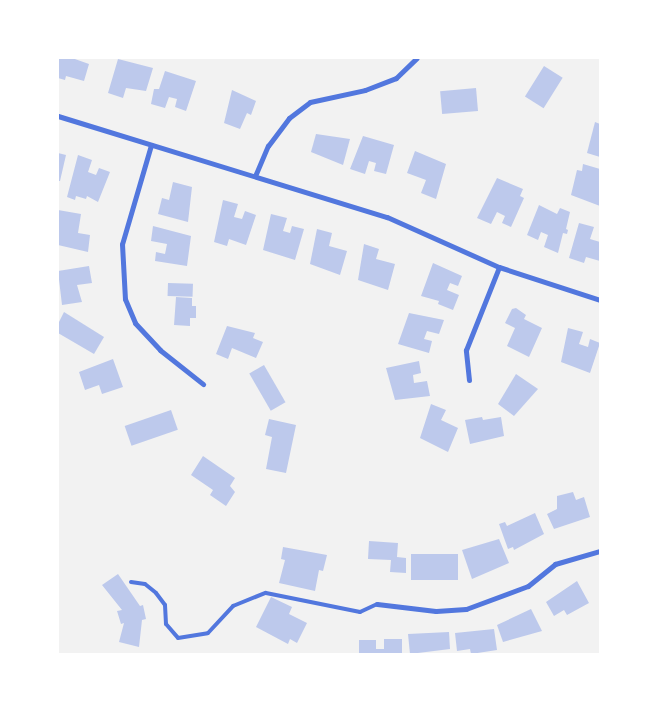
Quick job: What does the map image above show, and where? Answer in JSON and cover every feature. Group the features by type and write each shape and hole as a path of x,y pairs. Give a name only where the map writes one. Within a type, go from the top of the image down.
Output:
{"street":[{"path":"255,176 268,146 289,118 310,102 365,90 396,78 417,58"},
{"path":"58,116 387,217 499,267 600,300"},
{"path":"151,145 122,244 125,299 135,323 160,350 203,384"},
{"path":"469,380 466,350 499,267"},
{"path":"377,604 436,611 466,610 528,586 555,564 600,552"}],"lane":[{"path":"131,582 145,584 156,593 165,605 166,624 178,638 208,633 233,606 266,593 360,612 377,604"}],"building":[{"path":"58,58 72,58 89,64 84,81 66,76 65,80 58,78"},
{"path":"118,59 153,68 146,91 126,88 123,98 108,93"},
{"path":"544,66 563,78 544,108 525,97"},
{"path":"165,71 196,81 186,111 175,107 177,99 169,97 165,108 151,104 154,89 159,89"},
{"path":"476,88 478,111 442,114 440,91"},
{"path":"232,90 256,101 251,115 247,113 240,129 224,123"},
{"path":"595,122 600,124 600,157 587,153"},
{"path":"316,134 350,139 343,165 311,152"},
{"path":"363,136 394,145 386,174 374,171 376,163 369,161 365,174 350,169"},
{"path":"415,151 446,164 436,199 421,193 426,180 407,173"},
{"path":"58,153 66,155 60,181 58,181"},
{"path":"78,155 92,160 88,172 96,175 99,168 110,172 98,202 87,196 86,199 76,196 75,200 67,197"},
{"path":"583,164 600,169 600,206 571,195 577,170 582,171"},
{"path":"497,178 523,189 520,196 524,198 511,227 502,223 505,216 497,212 491,224 477,218"},
{"path":"173,182 192,187 188,222 158,214 162,198 169,200"},
{"path":"223,200 238,204 234,217 242,219 245,211 256,215 246,245 229,239 227,246 214,242"},
{"path":"539,205 557,214 560,208 570,212 566,229 568,230 567,234 563,233 558,253 544,247 548,235 541,232 538,240 527,235"},
{"path":"58,210 81,214 78,233 90,235 88,252 58,245"},
{"path":"271,214 287,218 283,231 290,233 292,226 304,229 295,260 263,250"},
{"path":"579,223 594,227 590,239 600,242 600,261 586,257 584,263 569,258"},
{"path":"153,226 191,236 187,266 155,261 156,252 165,254 167,244 151,241"},
{"path":"317,229 332,233 329,246 347,251 340,275 310,264"},
{"path":"364,244 379,249 376,259 395,264 388,290 358,280"},
{"path":"433,263 462,276 458,286 450,283 447,290 459,295 453,310 438,304 439,301 421,296"},
{"path":"89,266 92,283 77,285 82,302 62,305 58,271"},
{"path":"168,283 193,284 193,297 168,296"},
{"path":"176,297 192,298 192,306 196,306 196,318 190,318 190,326 174,325"},
{"path":"516,308 526,315 524,319 542,328 529,357 507,346 515,328 505,323 512,309"},
{"path":"64,312 104,337 94,354 58,333 58,324"},
{"path":"409,313 444,320 439,334 427,331 424,339 432,341 429,353 398,344"},
{"path":"227,326 255,333 253,338 263,342 256,358 232,348 228,359 216,354"},
{"path":"568,328 583,332 579,344 588,347 590,339 600,343 590,373 561,362"},
{"path":"113,359 123,387 102,394 99,385 85,390 79,372"},
{"path":"419,361 421,373 413,375 414,383 427,381 430,396 395,400 386,368"},
{"path":"264,365 286,402 271,411 249,374"},
{"path":"516,374 538,389 514,416 498,404"},
{"path":"431,404 446,410 441,420 458,428 448,452 420,438"},
{"path":"171,410 178,430 132,446 125,426"},
{"path":"482,417 483,420 501,417 504,436 470,444 465,420"},
{"path":"269,419 296,425 286,473 266,469 272,437 265,435"},
{"path":"203,456 235,478 230,486 235,492 226,506 210,495 213,490 191,475"},
{"path":"573,492 576,500 584,497 590,517 554,529 547,514 557,509 557,496"},
{"path":"535,513 544,534 514,550 513,547 508,549 499,524 505,522 507,526"},
{"path":"499,539 509,563 472,579 462,550"},
{"path":"369,541 398,543 397,557 406,558 406,573 390,572 391,560 368,559"},
{"path":"283,547 327,555 323,571 319,570 315,591 279,583 285,560 281,559"},
{"path":"411,554 458,554 458,580 411,580"},
{"path":"118,574 140,606 143,605 146,619 142,620 139,647 119,642 124,623 121,624 117,611 122,610 102,585"},
{"path":"577,581 589,603 567,615 564,610 554,616 546,602"},
{"path":"271,597 292,607 289,614 307,623 297,643 290,639 288,644 256,627"},
{"path":"531,609 542,631 503,642 497,625"},
{"path":"494,629 497,650 471,654 470,649 457,651 455,633"},
{"path":"449,632 450,649 410,654 408,634"},
{"path":"384,639 402,639 402,654 359,654 359,640 376,640 376,649 384,649"}]}
